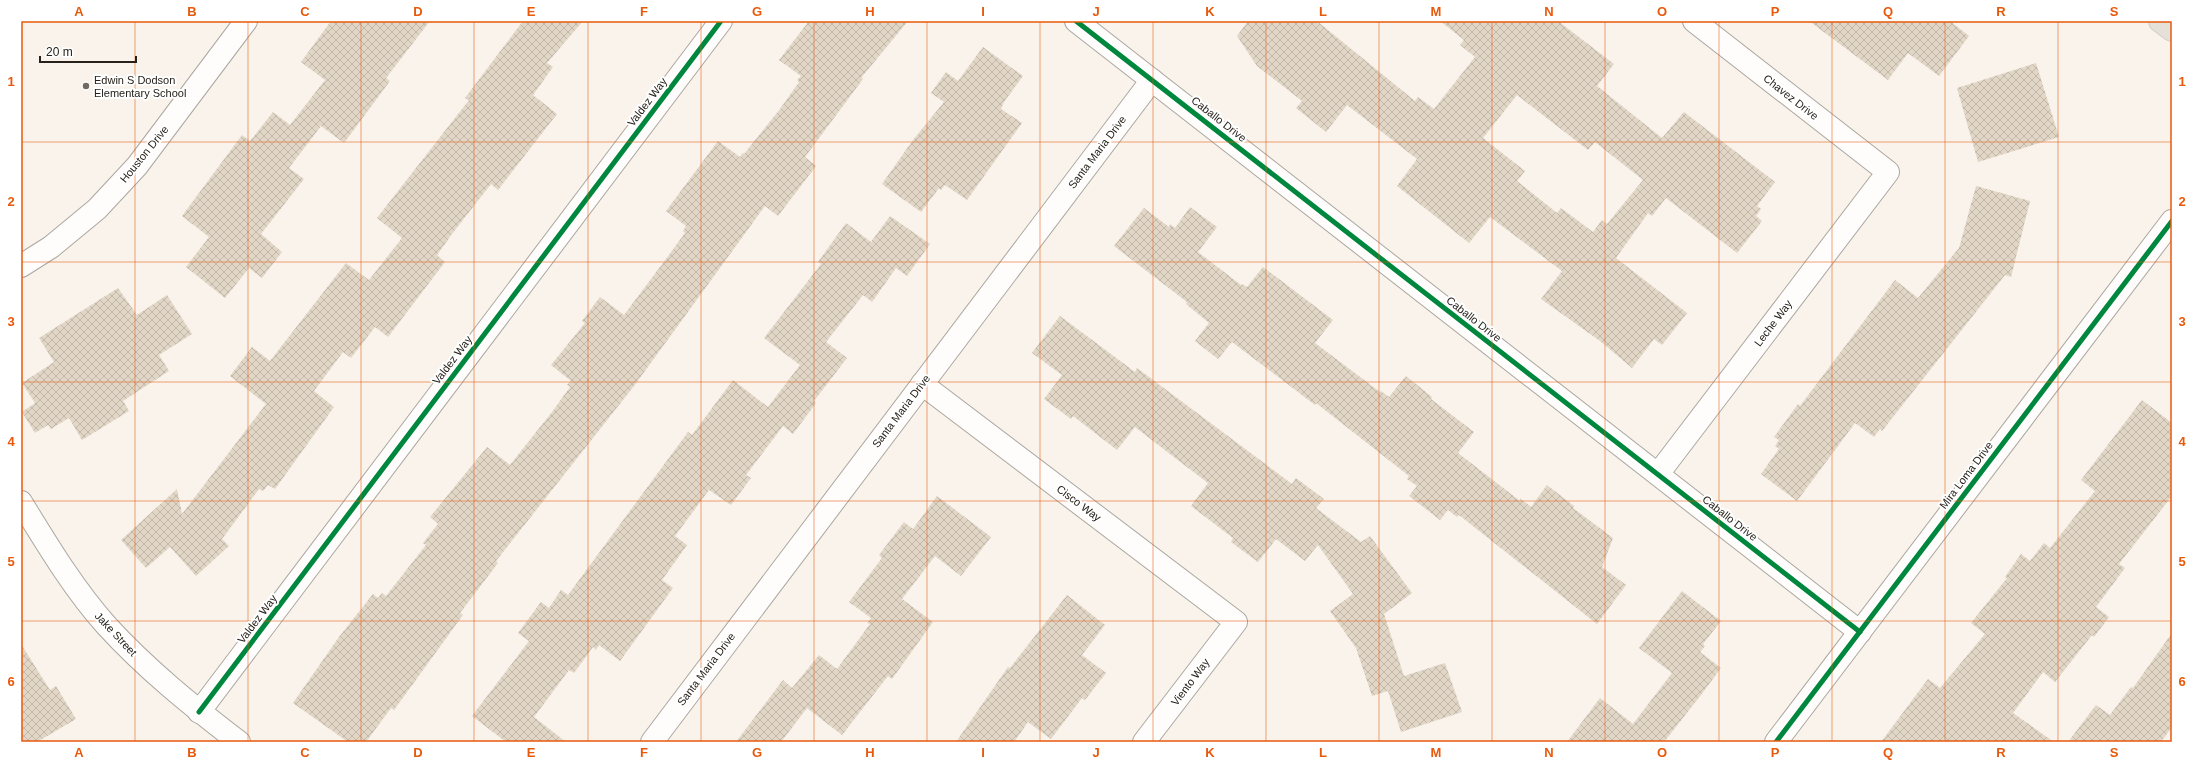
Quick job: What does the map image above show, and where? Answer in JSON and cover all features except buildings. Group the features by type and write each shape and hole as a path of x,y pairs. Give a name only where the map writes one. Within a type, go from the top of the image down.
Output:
{"main road":[{"path":"2160,21 2172,30"}],"street":[{"name":"Houston Drive","path":"21,266 51,247 97,209 132,171 246,21"},
{"name":"Valdez Way","path":"199,712 721,21"},
{"name":"Caballo Drive","path":"1076,21 1860,632"},
{"name":"Chavez Drive","path":"1694,21 1888,172"},
{"name":"Santa Maria Drive","path":"652,742 1152,80"},
{"name":"Leche Way","path":"1658,474 1888,172"},
{"name":"Mira Loma Drive","path":"1776,742 2172,221"},
{"name":"Cisco Way","path":"922,384 1236,622"},
{"name":"Jake Street","path":"21,502 64,572 106,625 156,676 199,712 239,742"},
{"name":"Viento Way","path":"1144,742 1236,622"}],"cycle path":[{"path":"199,712 721,21"},
{"path":"1076,21 1860,632"},
{"path":"1776,742 2172,221"}],"place":[{"name":"Edwin S Dodson Elementary School","path":"86,86"}]}
